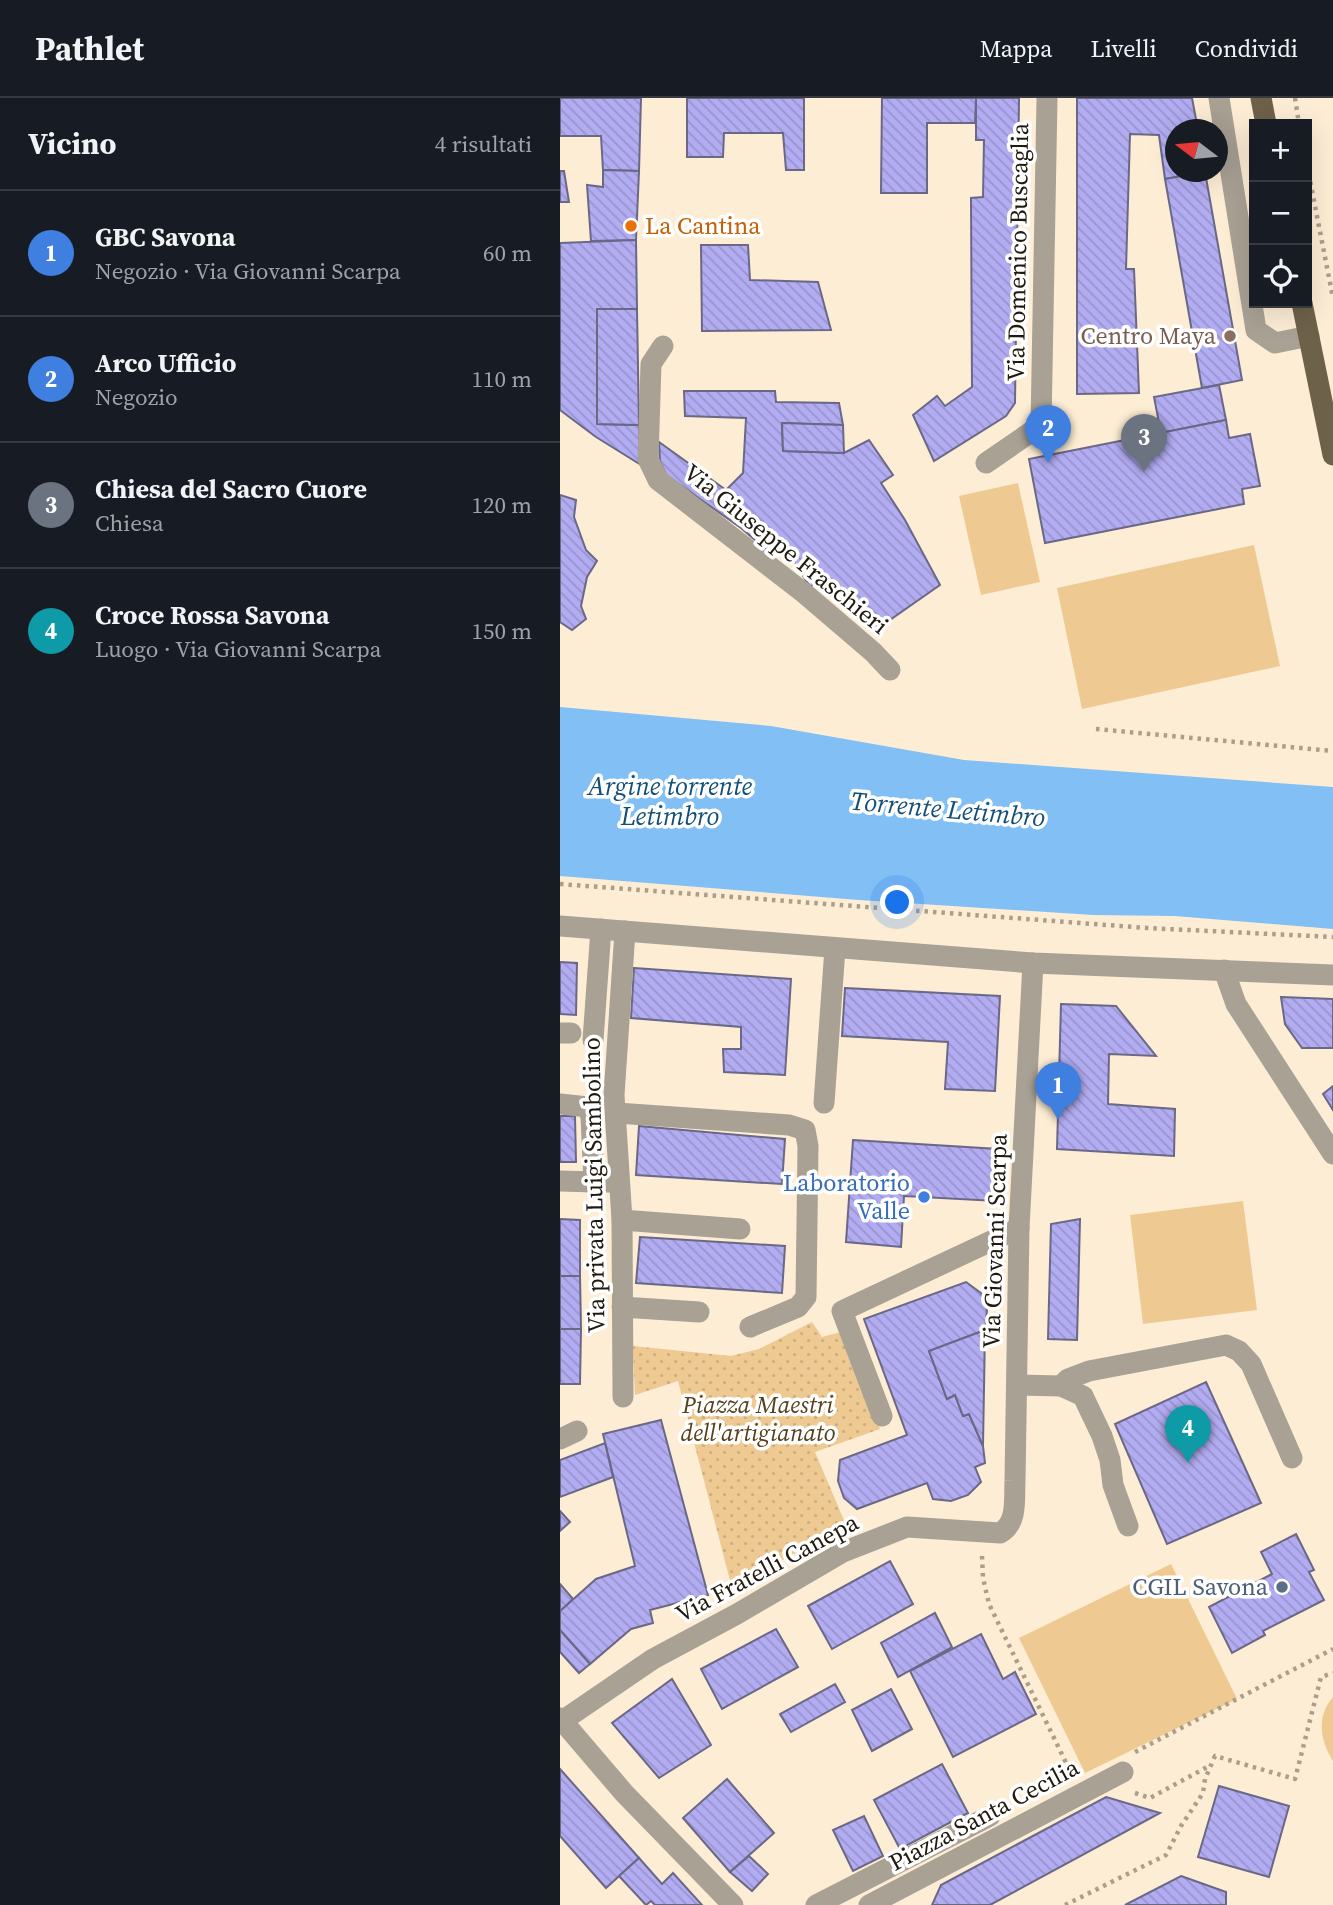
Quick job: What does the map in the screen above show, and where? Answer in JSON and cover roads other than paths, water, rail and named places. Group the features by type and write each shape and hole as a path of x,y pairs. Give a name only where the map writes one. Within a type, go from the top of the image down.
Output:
{"main road":[{"path":"1261,98 1265,119"},
{"path":"1303,308 1333,455"}],"street":[{"name":"Via Domenico Buscaglia","path":"986,463 1041,425 1047,98"},
{"path":"1219,98 1256,330 1275,343 1309,336"},
{"name":"Via Giuseppe Fraschieri","path":"663,346 651,364 648,459 658,480 804,593 890,670"},
{"path":"560,926 1033,963 1333,975"},
{"path":"593,1040 601,929"},
{"name":"Via privata Luigi Sambolino","path":"623,1397 622,1220 614,1095 625,931"},
{"path":"824,1102 835,948"},
{"name":"Via Giovanni Scarpa","path":"1013,1521 1018,1385 1019,1228 1033,963"},
{"path":"1224,970 1236,1004 1333,1154"},
{"path":"560,1104 588,1107 591,1117 594,1182"},
{"path":"617,1113 789,1125 805,1130 808,1146 806,1297 798,1307 750,1327"},
{"path":"560,1181 619,1182"},
{"path":"622,1220 740,1229"},
{"path":"882,1416 842,1311 1019,1228"},
{"path":"622,1307 699,1312"},
{"path":"1061,1386 1068,1379 1089,1371 1226,1345 1239,1351 1251,1364 1292,1458"},
{"path":"1018,1385 1061,1386 1083,1396 1095,1417 1110,1460 1112,1485 1128,1526"},
{"name":"Via Fratelli Canepa","path":"561,1720 653,1659 843,1552 907,1527 1000,1532 1008,1528 1013,1521"},
{"path":"561,1720 624,1793 733,1905"},
{"name":"Piazza Santa Cecilia","path":"869,1905 1123,1772"},
{"path":"817,1905 990,1816"}],"water":[{"name":"Argine torrente Letimbro","path":"560,707 771,726 964,760 1333,787 1333,929 1175,916 1093,915 859,900 560,876"}],"place":[{"name":"La Cantina","path":"631,226"},
{"name":"Centro Maya","path":"1230,336"},
{"name":"Arco Ufficio","path":"1048,463"},
{"name":"Chiesa del Sacro Cuore","path":"1144,472"},
{"name":"GBC Savona","path":"1058,1120"},
{"name":"Laboratorio Valle","path":"924,1197"},
{"name":"Croce Rossa Savona","path":"1188,1463"},
{"name":"CGIL Savona","path":"1282,1587"}],"water label":[{"name":"Torrente Letimbro","path":"948,809"}],"park label":[{"name":"Piazza Maestri dell'artigianato","path":"758,1419"}]}
